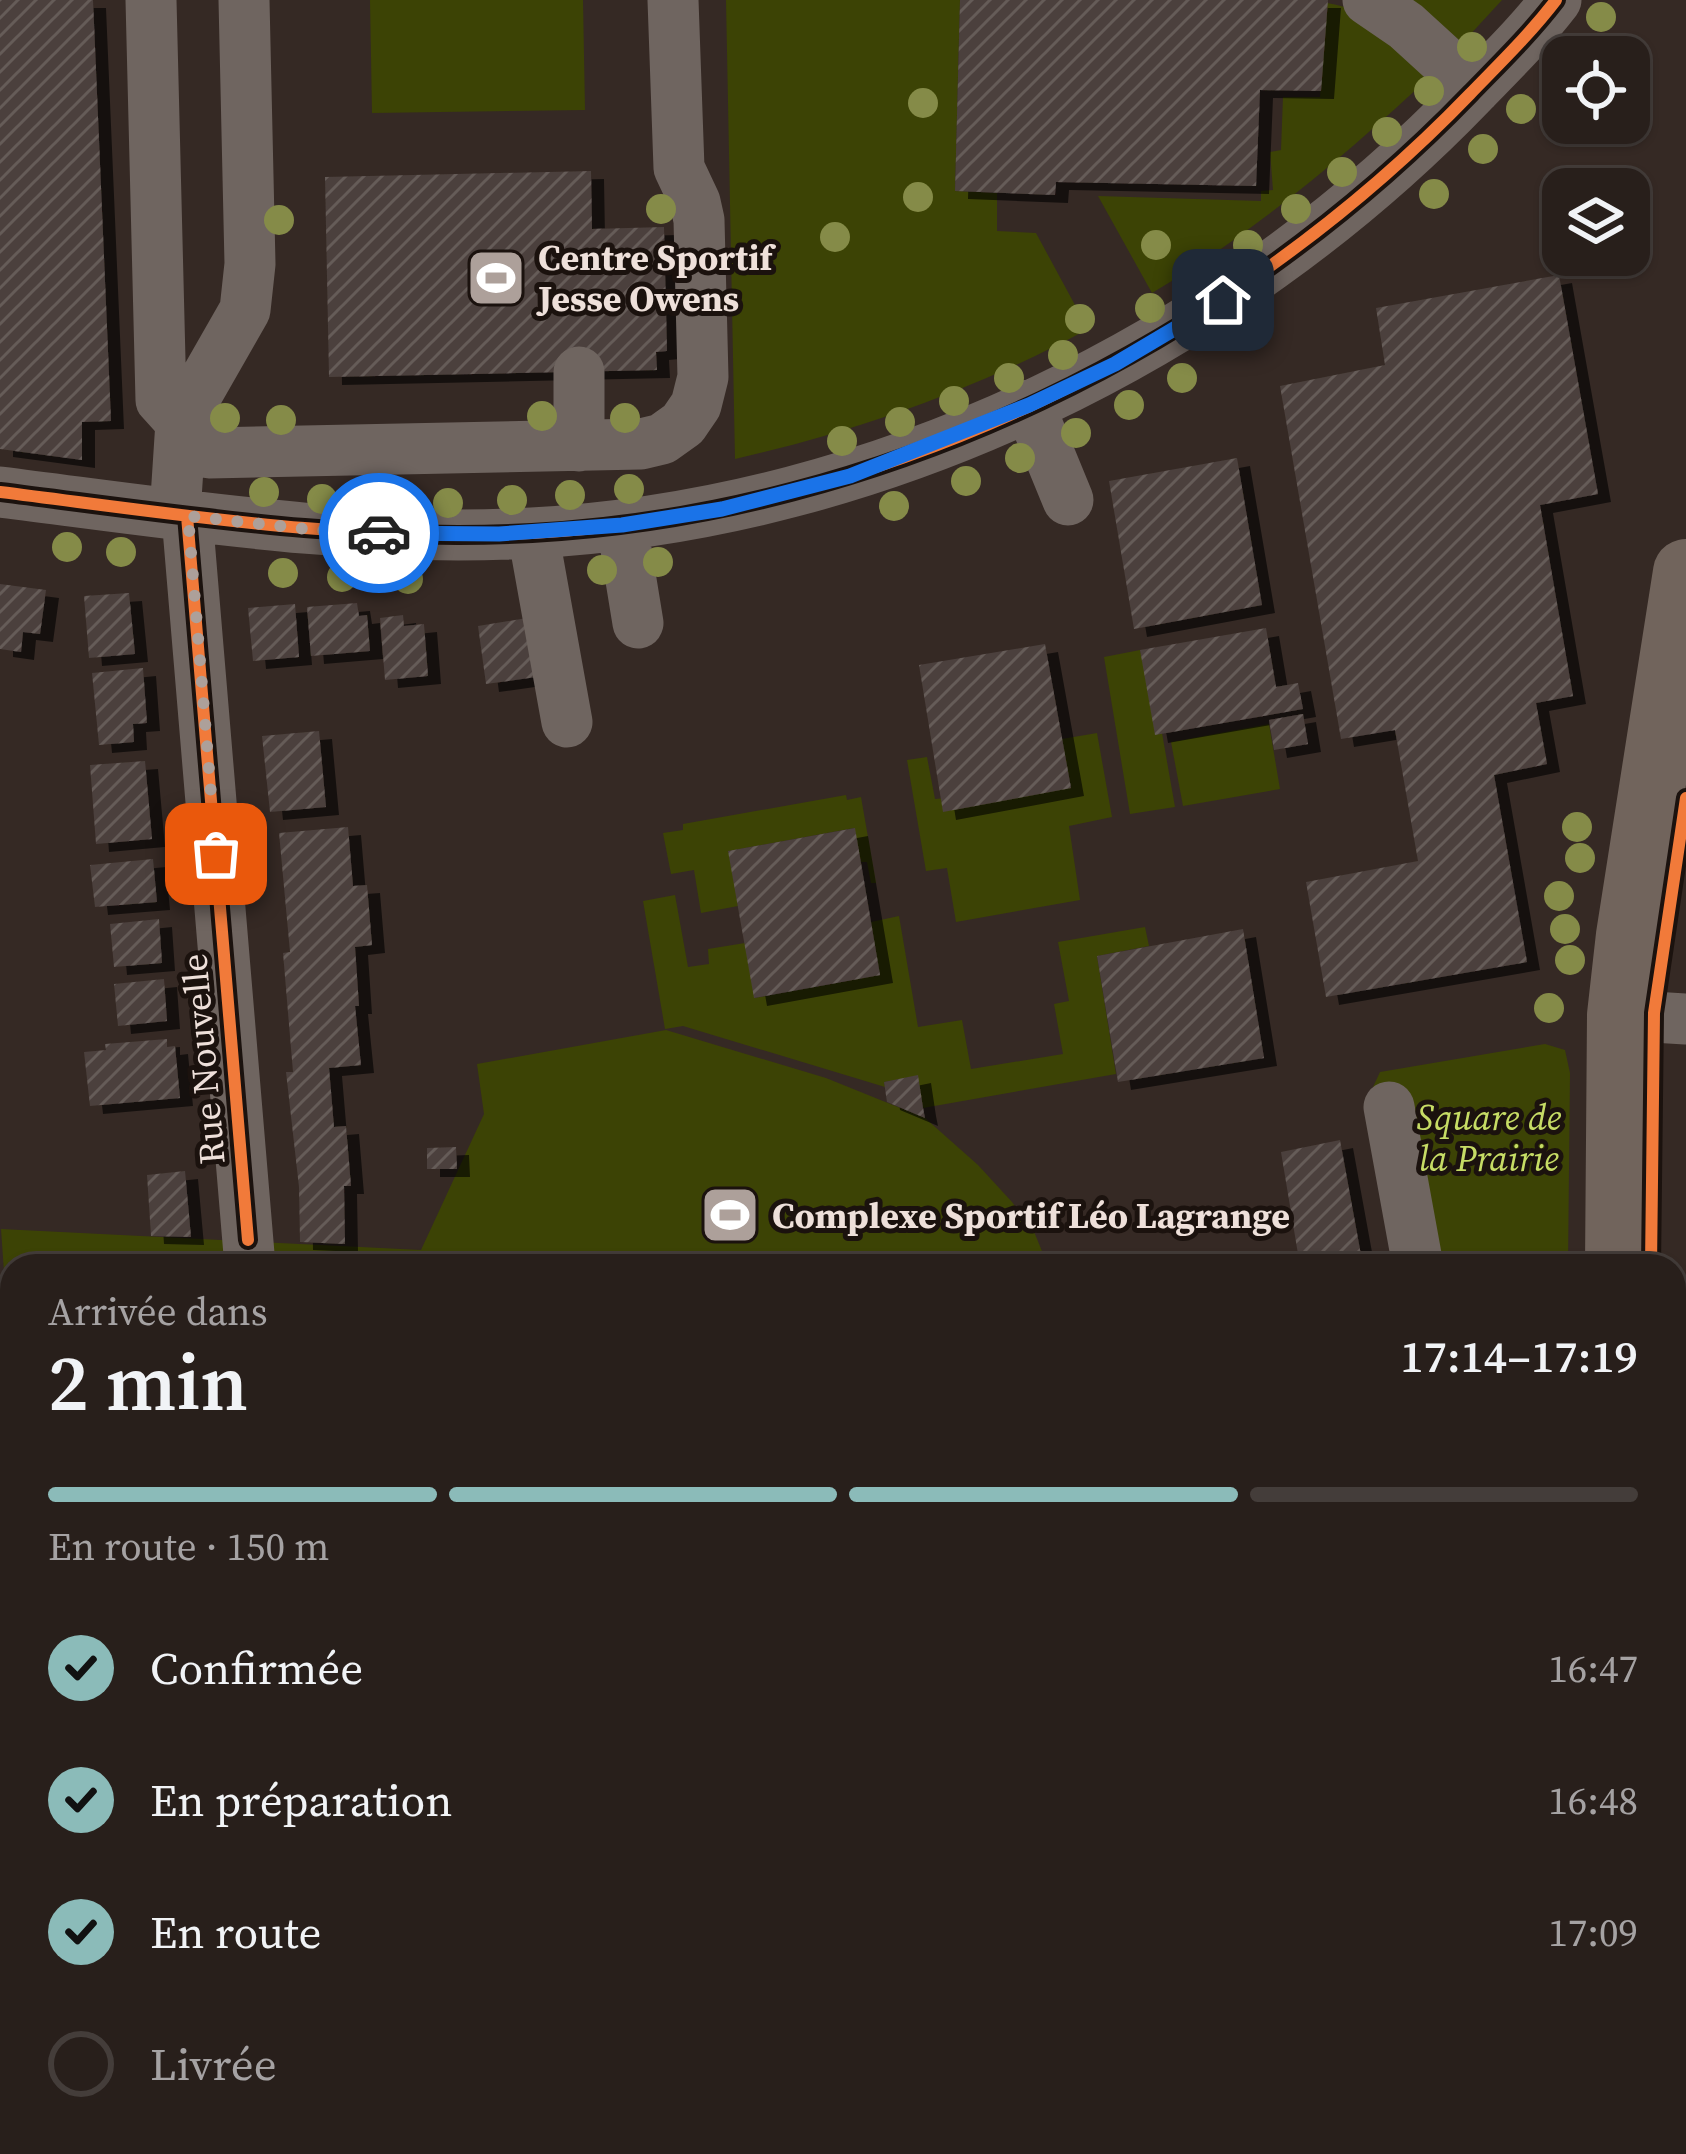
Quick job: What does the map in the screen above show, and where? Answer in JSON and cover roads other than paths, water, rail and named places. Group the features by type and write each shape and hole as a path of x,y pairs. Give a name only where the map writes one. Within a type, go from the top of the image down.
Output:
{"main road":[{"path":"1618,1254 1621,1015 1628,934 1686,572"}],"street":[{"path":"152,0 161,400 208,453 641,444 662,439 683,424 696,405 703,377 699,220 679,168 673,0"},
{"path":"181,422 245,310 250,264 244,0"},
{"path":"1368,0 1406,26 1475,89"},
{"path":"0,492 339,532 549,532 722,509 850,476 1029,405 1115,364 1223,300 1346,210 1420,146 1556,0"},
{"path":"579,372 579,446"},
{"path":"1029,405 1068,500"},
{"name":"Rue Nouvelle","path":"181,422 182,515 249,1253"},
{"path":"622,525 638,623"},
{"path":"549,532 589,667"},
{"path":"549,532 567,722"},
{"path":"1621,1015 1686,1018"},
{"path":"1389,1107 1416,1254"}],"place":[{"name":"Centre Sportif Jesse Owens","path":"496,278"},
{"name":"Complexe Sportif Léo Lagrange","path":"730,1215"}],"park label":[{"name":"Square de la Prairie","path":"1489,1138"}]}
